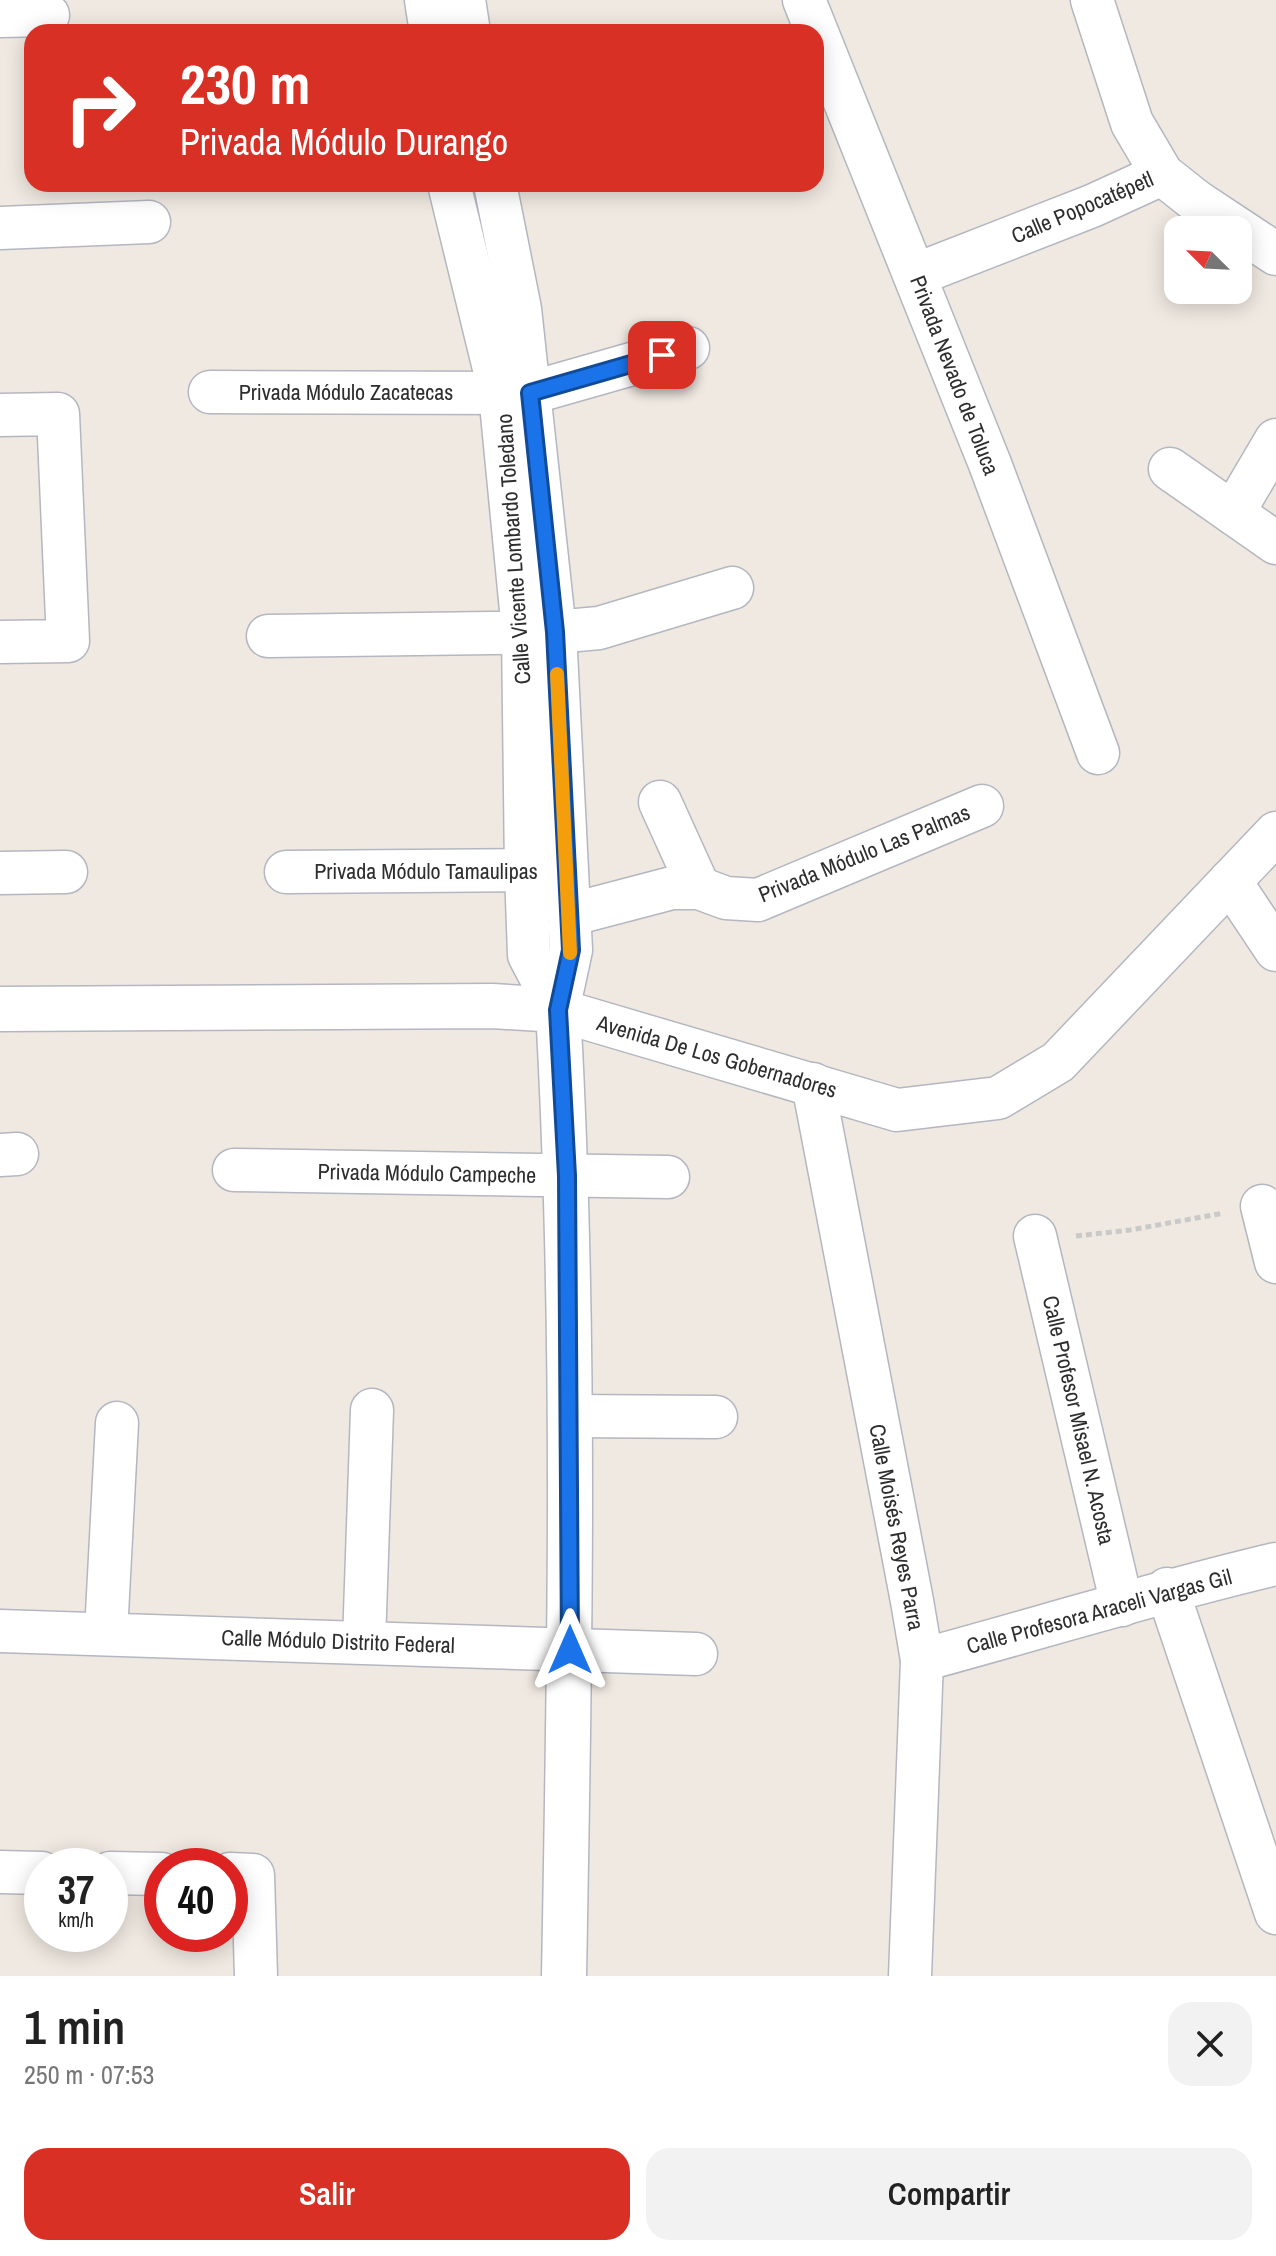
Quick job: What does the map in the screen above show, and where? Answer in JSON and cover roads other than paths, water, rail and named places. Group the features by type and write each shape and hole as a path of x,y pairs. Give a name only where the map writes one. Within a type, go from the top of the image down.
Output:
{"street":[{"path":"426,0 430,24"},
{"path":"464,0 468,24"},
{"name":"Privada Nevado de Toluca","path":"804,0 814,24"},
{"name":"Calle Popocatépetl","path":"915,275 1092,206 1162,174 1132,123 1092,0"},
{"path":"0,16 48,15"},
{"name":"Privada Nevado de Toluca","path":"824,50 990,464 1098,753"},
{"path":"1162,174 1196,201 1276,254"},
{"name":"Calle Vicente Lombardo Toledano","path":"452,192 515,393"},
{"name":"Calle Vicente Lombardo Toledano","path":"497,192 520,309 515,393 539,631 545,871 529,955 558,1010"},
{"path":"0,228 149,222"},
{"name":"Privada Módulo Zacatecas","path":"210,392 515,393 688,348"},
{"path":"0,415 58,414 68,641 0,642"},
{"path":"1233,513 1276,440"},
{"path":"1170,469 1276,543"},
{"path":"268,636 599,628 732,588"},
{"path":"660,802 699,888"},
{"name":"Privada Módulo Las Palmas","path":"569,915 672,888 699,888 726,898 758,900 982,806"},
{"name":"Avenida De Los Gobernadores","path":"0,1009 492,1006 558,1010 897,1110 998,1098 1058,1062 1276,833"},
{"name":"Calle Vicente Lombardo Toledano","path":"545,871 569,915 571,950 558,1010 567,1176 569,1416 570,1650 564,1976"},
{"name":"Privada Módulo Tamaulipas","path":"286,872 545,871"},
{"path":"0,873 66,872"},
{"path":"1230,881 1276,950"},
{"name":"Calle Moisés Reyes Parra","path":"813,1084 922,1660 910,1976"},
{"name":"Privada Módulo Campeche","path":"234,1170 668,1177"},
{"path":"1262,1206 1276,1262"},
{"name":"Calle Profesor Misael N. Acosta","path":"1035,1236 1122,1605"},
{"path":"364,1642 372,1410"},
{"path":"569,1416 716,1417"},
{"path":"106,1633 117,1423"},
{"name":"Calle Profesora Araceli Vargas Gil","path":"922,1660 1122,1605 1167,1589 1276,1564"},
{"path":"1167,1589 1276,1913"},
{"name":"Calle Módulo Distrito Federal","path":"0,1631 696,1654"},
{"path":"0,1872 24,1873"},
{"path":"248,1875 253,1875 256,1976"}]}
